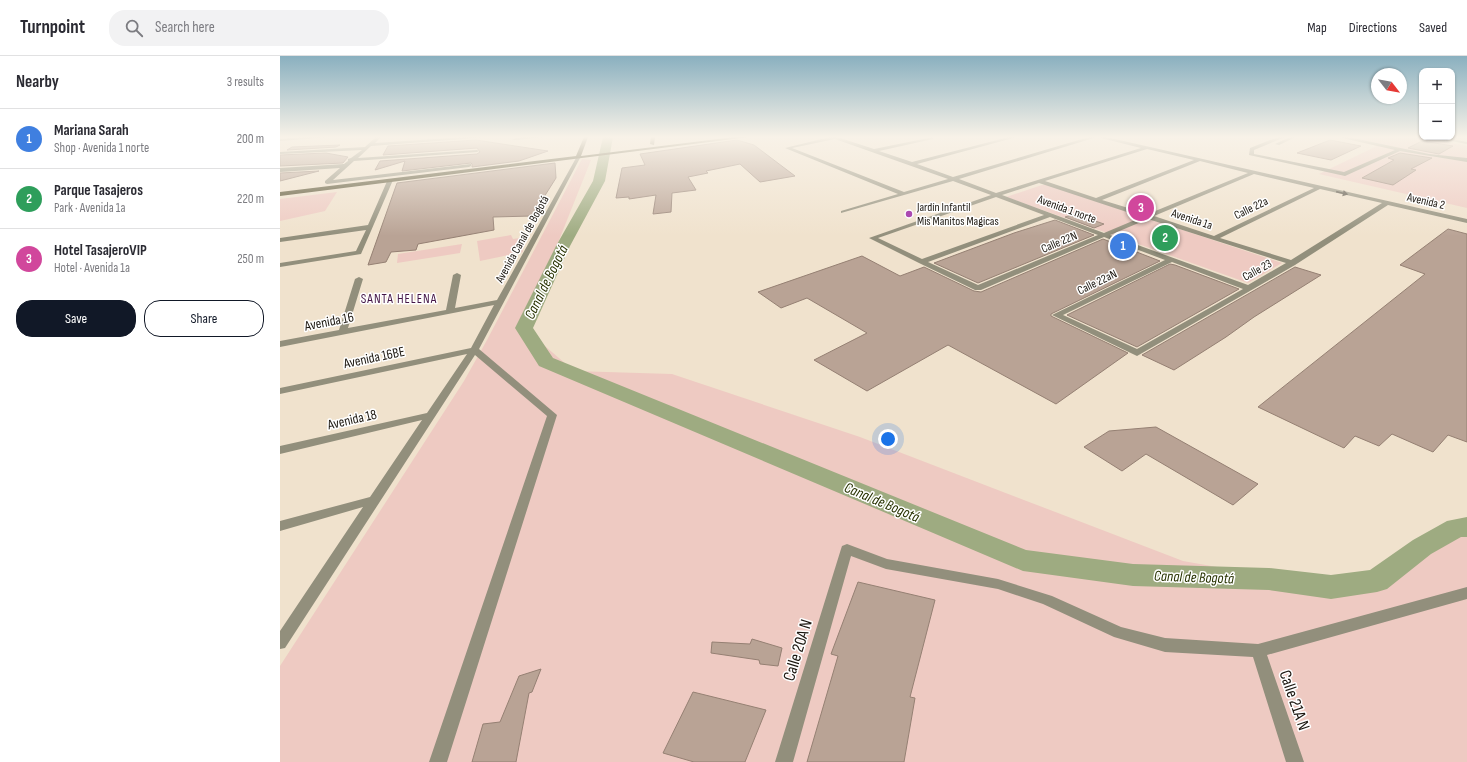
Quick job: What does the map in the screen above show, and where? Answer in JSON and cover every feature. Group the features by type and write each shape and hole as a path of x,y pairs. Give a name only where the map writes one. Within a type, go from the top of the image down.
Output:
{"main road":[{"path":"280,189 437,170"},
{"path":"280,194 468,170"}],"street":[{"path":"318,189 339,170"},
{"path":"340,170 327,182 434,170"},
{"name":"Avenida Canal de Bogotá","path":"280,643 474,350 575,170"},
{"path":"843,170 904,194"},
{"name":"Avenida 1 norte","path":"927,170 1248,288"},
{"path":"842,212 986,170"},
{"path":"1050,215 921,262 872,238 996,195 1078,170"},
{"path":"1096,200 1173,170"},
{"name":"Avenida 2","path":"1245,170 1467,221"},
{"name":"Avenida 2","path":"1267,170 1467,214"},
{"path":"1325,170 1345,174 1354,170"},
{"name":"Calle 22N","path":"921,262 978,288 1254,172"},
{"path":"280,265 359,253 390,180"},
{"name":"Avenida 1a","path":"1041,182 1292,263"},
{"name":"Calle 22a","path":"1214,238 1320,187"},
{"name":"Calle 23","path":"1137,353 1292,263 1387,203"},
{"path":"280,240 370,228"},
{"name":"Calle 22aN","path":"1137,353 1056,315 1171,260"},
{"path":"450,311 457,275"},
{"path":"343,332 359,279"},
{"name":"Avenida 16","path":"280,344 500,302"},
{"path":"438,762 552,415 474,350"},
{"name":"Avenida 16BE","path":"280,391 474,350"},
{"name":"Avenida 18","path":"280,450 431,415"},
{"path":"280,526 374,500"},
{"name":"Calle 20A N","path":"784,762 847,549 886,564 998,584 1047,600 1119,633 1165,645 1258,651"},
{"path":"1258,651 1465,596"},
{"name":"Calle 21A N","path":"1258,651 1295,762"}],"shaded area":[{"path":"576,170 587,170 524,328 574,371 672,374 860,437 1183,561 1331,587 1467,531 1467,762 280,762 280,666 464,381"},
{"path":"1327,170 1467,170 1467,208 1319,174"},
{"path":"1042,185 1047,185 1282,263 1248,283 1006,197"},
{"path":"337,192 325,211 280,221 280,199"},
{"path":"511,235 513,239 520,238 523,252 480,261 477,241"},
{"path":"462,244 460,253 397,263 398,254"}],"building":[{"path":"500,170 555,170 556,178 532,216 493,217 494,230 418,244 416,250 391,252 386,262 368,265 397,183"},
{"path":"622,170 711,170 706,171 708,173 688,177 696,190 672,193 671,212 653,214 656,195 629,199 629,197 616,198"},
{"path":"747,170 787,170 795,176 760,182"},
{"path":"1376,170 1416,170 1393,185 1362,178"},
{"path":"319,171 280,181 280,173"},
{"path":"1075,214 1104,224 1094,228 1065,217"},
{"path":"1055,220 1094,235 978,283 934,263 1014,233"},
{"path":"1448,229 1467,234 1467,442 1448,435 1433,452 1392,434 1379,446 1355,436 1344,448 1258,407 1425,274 1400,265"},
{"path":"1103,239 1160,261 1051,314 1051,316 1128,353 1056,404 948,345 867,391 814,360 867,333 807,298 781,308 758,292 862,256 900,276 924,267 974,291 981,292"},
{"path":"1170,264 1239,289 1137,347 1067,315"},
{"path":"1295,267 1321,275 1174,370 1142,355"},
{"path":"1156,427 1258,484 1233,505 1146,454 1122,471 1084,447 1109,431"},
{"path":"858,582 935,600 910,697 915,698 904,762 807,762 838,656 831,654"},
{"path":"752,639 782,648 778,666 760,664 759,660 711,653 712,642 750,644"},
{"path":"541,669 532,692 529,693 516,762 472,762 483,724 500,722 519,676"},
{"path":"693,692 766,710 745,762 694,762 663,753"}],"waterway":[{"name":"Canal de Bogotá","path":"601,170 599,181 563,246 524,328 546,362 1023,560 1133,575 1269,579 1331,587 1377,581 1422,547 1456,528 1467,527"}],"place":[{"name":"Hotel TasajeroVIP","path":"1141,208"},
{"name":"Jardín Infantil Mis Manitos Magicas","path":"909,214"},
{"name":"Parque Tasajeros","path":"1165,238"},
{"name":"Mariana Sarah","path":"1123,246"}],"district":[{"name":"SANTA HELENA","path":"399,298"}]}
